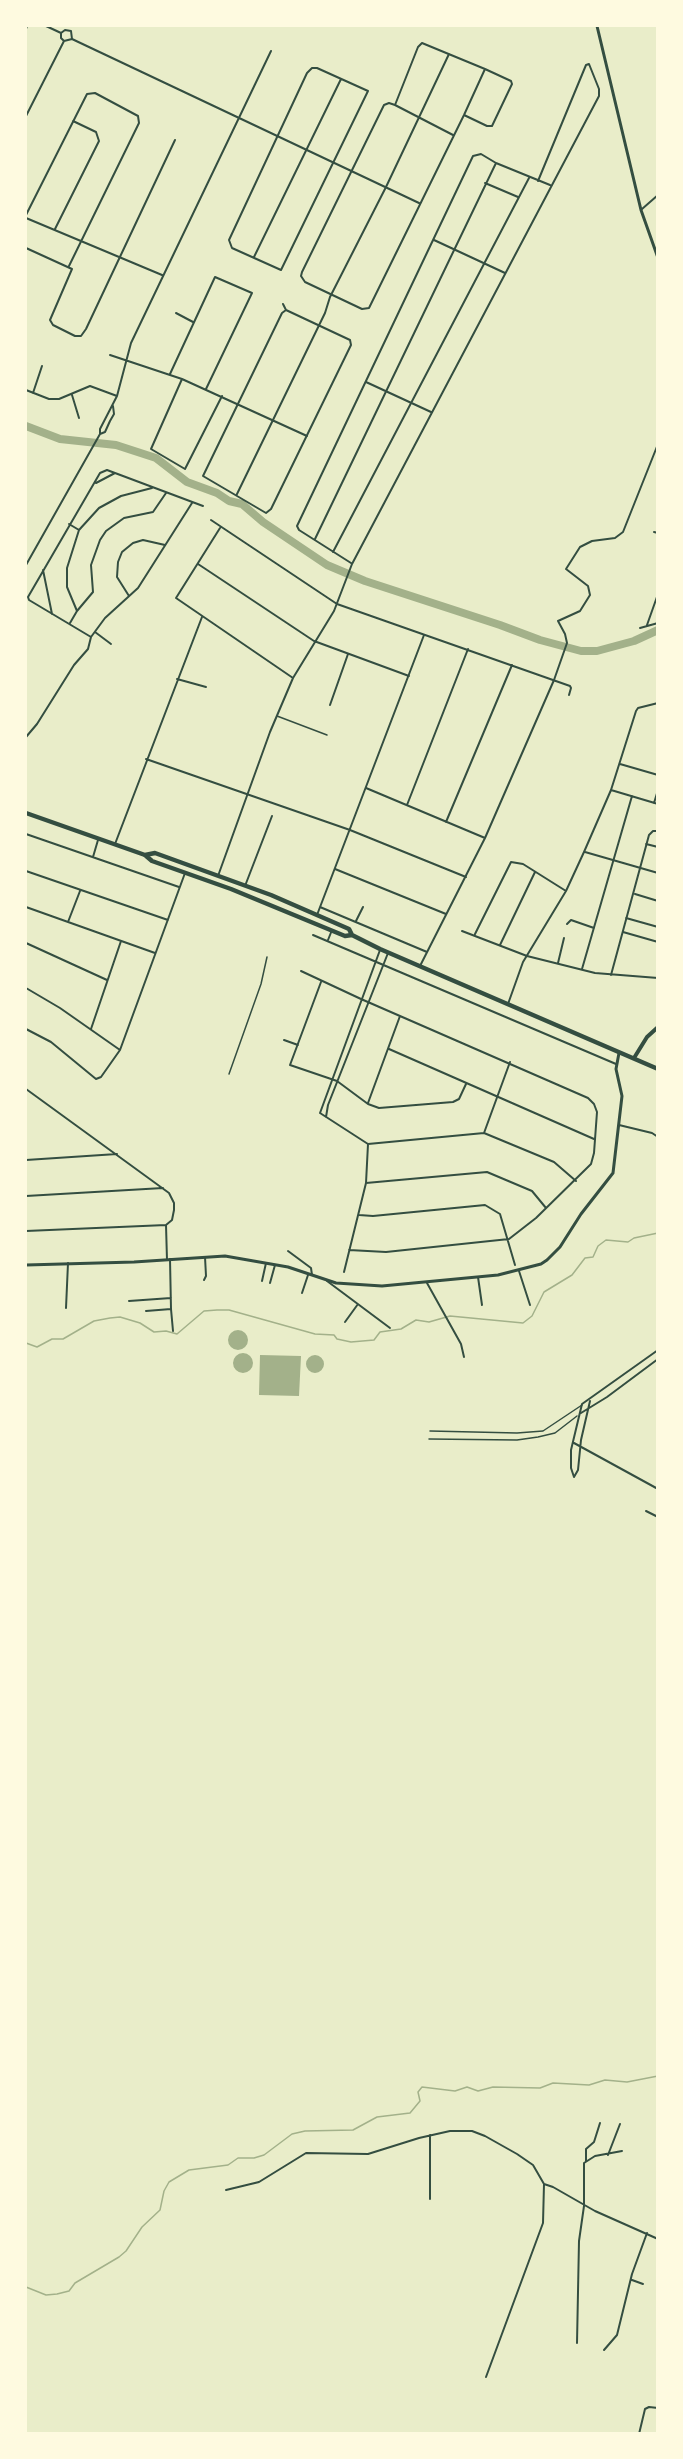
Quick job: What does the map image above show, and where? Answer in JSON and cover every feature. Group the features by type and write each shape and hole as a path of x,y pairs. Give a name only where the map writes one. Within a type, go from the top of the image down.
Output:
{"highway":[{"path":"26,813 145,855 152,861 345,936 352,935 657,1069"},
{"path":"145,855 154,853 245,886 349,929 352,935"}],"main road":[{"path":"634,1058 647,1036 657,1027"}],"street":[{"path":"46,26 61,33"},
{"path":"597,26 641,210 657,258"},
{"path":"61,33 65,30 70,31 72,39"},
{"path":"61,33 64,42"},
{"path":"26,116 64,42 72,39 420,204"},
{"path":"395,105 420,44 424,42 511,81 512,84 492,126 464,116"},
{"path":"26,565 98,439 100,429 117,396 130,343 271,51"},
{"path":"237,494 449,54"},
{"path":"218,876 293,678 337,604 352,564 598,96 598,89 589,64 586,65 538,181"},
{"path":"317,68 341,79 368,91 281,270 232,248 229,240 310,70 317,68"},
{"path":"453,135 395,105 387,103 382,107 301,276 305,282 365,310 369,308 464,116 484,69"},
{"path":"254,258 341,79"},
{"path":"69,266 81,241 140,120 136,114 92,92 85,96 26,216 81,241 162,275"},
{"path":"55,229 99,141 96,132 73,121"},
{"path":"26,248 69,266 73,271 50,320 53,325 78,337 86,329 175,140"},
{"path":"352,564 298,530 297,526 472,160 478,153 496,163 550,185"},
{"path":"314,540 496,163"},
{"path":"333,552 529,177"},
{"path":"486,183 518,197"},
{"path":"641,210 657,195"},
{"path":"434,240 504,273"},
{"path":"170,374 215,277 252,293 206,389"},
{"path":"283,304 286,310 350,340 351,345 269,512 263,513 237,494 203,476 282,313 286,310"},
{"path":"176,314 193,322"},
{"path":"110,355 126,358 170,374 307,436"},
{"path":"33,393 42,366"},
{"path":"182,379 151,449 185,469 222,396"},
{"path":"366,382 431,412"},
{"path":"26,390 54,399 72,395 90,386 117,396"},
{"path":"72,395 79,417"},
{"path":"100,434 105,432 114,414 113,406"},
{"path":"420,966 485,838 554,680 567,643 558,621 580,611 590,590 566,569 580,547 615,538 623,532 657,444"},
{"path":"91,637 29,600 28,597 69,524 104,471 203,506"},
{"path":"94,483 115,473"},
{"path":"77,610 67,587 67,567 79,530 99,508 121,496 152,488"},
{"path":"70,623 77,610 93,592 91,565 100,540 106,531 124,518 153,512 166,493"},
{"path":"26,736 37,724 74,665 88,649 91,637 105,618 138,588 192,503"},
{"path":"211,520 337,604 570,686 568,695"},
{"path":"69,524 79,530"},
{"path":"220,528 176,598 293,678"},
{"path":"129,596 117,577 118,562 122,552 133,543 143,540 165,545"},
{"path":"198,564 314,641 409,676"},
{"path":"43,570 52,614"},
{"path":"647,626 657,594"},
{"path":"115,844 202,616"},
{"path":"640,628 657,623"},
{"path":"95,632 111,644"},
{"path":"317,915 424,635"},
{"path":"407,805 468,649"},
{"path":"330,705 348,653"},
{"path":"446,822 512,665"},
{"path":"177,679 206,687"},
{"path":"508,1004 527,956 566,891 584,852 611,790 634,715 638,708 657,704"},
{"path":"146,759 350,830 466,877"},
{"path":"619,764 657,774"},
{"path":"366,788 485,838"},
{"path":"611,790 656,803 657,790"},
{"path":"582,970 632,796"},
{"path":"245,886 272,816"},
{"path":"611,975 646,844 653,831 657,831"},
{"path":"26,834 179,887"},
{"path":"93,857 99,839"},
{"path":"646,844 657,847"},
{"path":"584,852 657,873"},
{"path":"474,935 511,862 520,862 566,891"},
{"path":"335,870 446,914"},
{"path":"26,871 168,920"},
{"path":"500,945 535,872"},
{"path":"26,1029 51,1042 97,1080 101,1077 120,1050 185,873"},
{"path":"68,922 80,891"},
{"path":"634,894 657,901"},
{"path":"26,907 155,953"},
{"path":"320,907 427,952"},
{"path":"356,922 363,907"},
{"path":"626,918 657,927"},
{"path":"567,924 571,920 594,928"},
{"path":"328,940 332,930"},
{"path":"462,931 527,956 582,970 611,975 657,978"},
{"path":"622,932 657,942"},
{"path":"313,935 616,1064"},
{"path":"558,963 564,938"},
{"path":"91,1030 121,941"},
{"path":"26,943 107,980"},
{"path":"380,949 320,1113 368,1144 484,1133 554,1162 576,1181"},
{"path":"326,1117 328,1104 388,952"},
{"path":"301,971 321,982 510,1062 588,1098 594,1104 597,1112 593,1161 576,1181 528,1226 509,1239 386,1252 349,1250"},
{"path":"321,982 291,1065 338,1081 368,1104 379,1108 453,1102 459,1099 466,1084"},
{"path":"26,988 120,1050"},
{"path":"368,1104 400,1016"},
{"path":"284,1040 298,1045"},
{"path":"388,1049 594,1139"},
{"path":"26,1265 225,1256 275,1265 350,1285 382,1286 478,1277 519,1271 541,1264 554,1255 581,1214 610,1177 614,1168 622,1091 616,1064 620,1052"},
{"path":"484,1133 510,1062"},
{"path":"26,1089 164,1188 174,1203 172,1220 166,1226 26,1231"},
{"path":"619,1125 652,1133 657,1137"},
{"path":"344,1272 366,1183 368,1144"},
{"path":"26,1160 117,1154"},
{"path":"366,1183 487,1172 532,1191 546,1208"},
{"path":"26,1196 164,1188"},
{"path":"359,1215 372,1216 485,1205 500,1214 515,1265"},
{"path":"166,1226 173,1331"},
{"path":"288,1251 311,1268 302,1293"},
{"path":"204,1280 206,1276 205,1257"},
{"path":"66,1308 68,1263"},
{"path":"262,1281 266,1263"},
{"path":"270,1284 275,1265"},
{"path":"519,1271 530,1305"},
{"path":"478,1277 482,1305"},
{"path":"326,1280 390,1328"},
{"path":"427,1283 461,1344 464,1357"},
{"path":"129,1301 171,1298"},
{"path":"345,1322 358,1304"},
{"path":"147,1311 171,1309"},
{"path":"590,1399 580,1447 578,1470 574,1477 571,1468 582,1404 657,1350"},
{"path":"581,1413 657,1359"},
{"path":"574,1443 657,1489"},
{"path":"646,1511 657,1517"},
{"path":"577,2343 579,2241 584,2206 584,2163 586,2149 594,2142 600,2123"},
{"path":"608,2155 620,2124"},
{"path":"226,2190 259,2182 306,2153 368,2154 430,2134 450,2131 472,2131 485,2136 502,2144 533,2165 544,2184 543,2223 486,2377"},
{"path":"430,2134 430,2199"},
{"path":"586,2161 595,2156 622,2151"},
{"path":"544,2184 584,2206 657,2239"},
{"path":"604,2350 616,2336 631,2279 647,2233"},
{"path":"631,2279 643,2284"},
{"path":"639,2433 645,2409 657,2408"}],"lane":[{"path":"277,716 327,735"},
{"path":"229,1074 261,984 267,957"},
{"path":"430,1431 517,1433 543,1431 582,1404"},
{"path":"429,1439 517,1440 538,1437 555,1433 581,1413"}],"shaded area":[{"path":"238,1330 245,1333 248,1340 245,1347 238,1350 231,1347 228,1340 231,1333"},
{"path":"243,1353 250,1356 253,1363 250,1370 243,1373 236,1370 233,1363 236,1356"},
{"path":"260,1355 301,1356 299,1396 259,1395"},
{"path":"315,1355 321,1358 324,1364 321,1370 315,1373 309,1370 306,1364 309,1358"}],"waterway":[{"path":"26,426 60,439 116,445 156,458 187,482 217,493 229,501 242,504 263,522 327,565 365,581 540,640 581,651 597,651 634,641 658,630"},
{"path":"26,1343 37,1347 52,1339 63,1339 94,1321 120,1317 140,1323 154,1332 166,1331 177,1334 204,1311 217,1310 229,1310 315,1334 334,1335 337,1339 351,1342 374,1340 380,1332 401,1329 416,1320 429,1322 450,1316 523,1323 532,1316 544,1292 572,1275 585,1258 593,1257 598,1246 606,1240 628,1242 634,1238 658,1233"},
{"path":"26,2287 46,2295 69,2291 75,2283 119,2257 126,2251 142,2227 160,2210 164,2191 169,2182 189,2170 228,2165 238,2158 254,2158 264,2155 292,2134 305,2131 353,2130 377,2117 410,2113 420,2101 418,2092 422,2087 455,2091 467,2087 478,2091 493,2087 540,2088 553,2083 589,2085 605,2080 627,2082 658,2076"}]}
